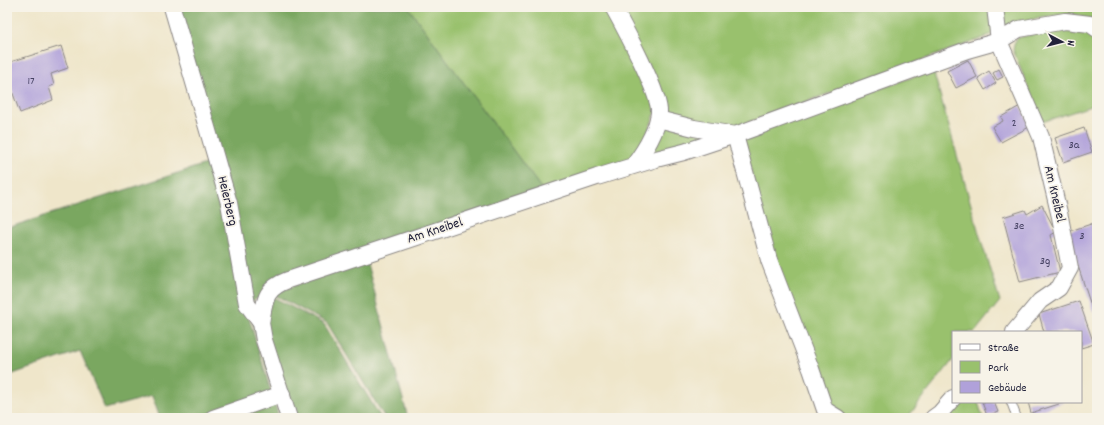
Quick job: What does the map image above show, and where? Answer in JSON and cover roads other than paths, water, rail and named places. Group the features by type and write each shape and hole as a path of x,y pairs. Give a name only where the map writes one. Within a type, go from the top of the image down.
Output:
{"street":[{"name":"Heierberg","path":"172,7 229,203 247,304 261,323 264,340 289,418"},
{"path":"613,7 655,92 659,111 655,131 634,165"},
{"path":"995,7 999,41"},
{"name":"Am Kneibel","path":"261,323 266,296 278,284 634,165 684,152 735,135 967,50 999,41 1020,29 1065,21 1090,24 1097,29"},
{"name":"Am Kneibel","path":"999,41 1041,137 1060,216 1070,268 1059,288 1040,301 1015,331"},
{"name":"Am Kneibel","path":"658,119 694,128 735,135"},
{"path":"735,135 769,260 812,369 828,416"},
{"path":"213,418 282,394"},
{"path":"933,418 940,413 952,399"}],"lane":[{"path":"1011,403 1016,418"}]}
